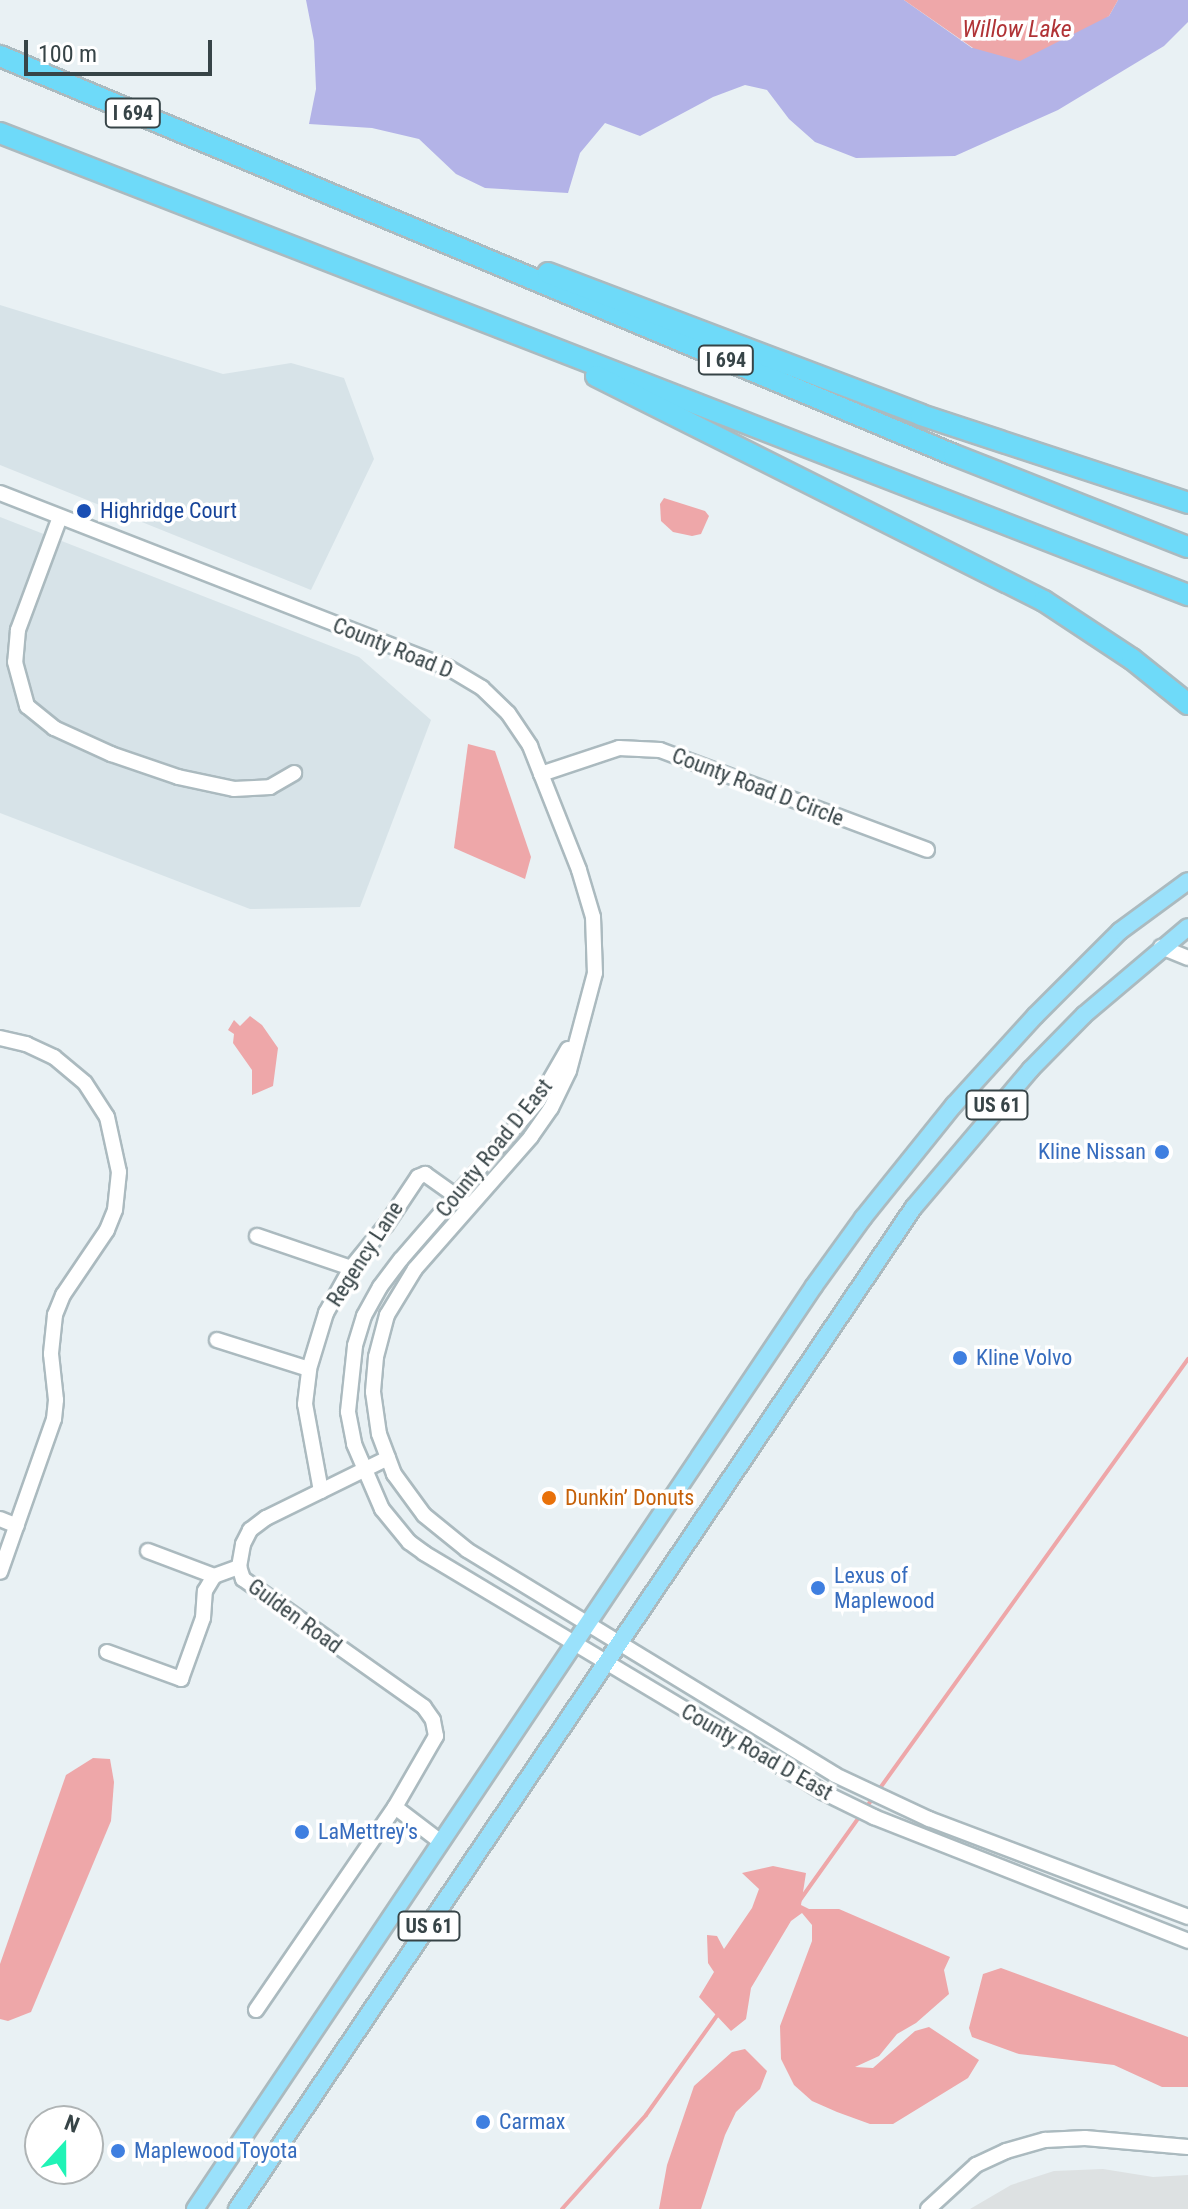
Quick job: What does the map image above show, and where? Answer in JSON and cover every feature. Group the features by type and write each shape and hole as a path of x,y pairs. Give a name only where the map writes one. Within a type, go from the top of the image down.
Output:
{"highway":[{"name":"I 694","path":"0,56 939,449 1188,547"},
{"name":"I 694","path":"0,133 1188,595"},
{"path":"267,169 667,316 908,410 1188,503"},
{"path":"551,349 640,400 1044,601 1132,659 1188,704"}],"main road":[{"name":"US 61","path":"195,2209 814,1286 910,1158 994,1060 1103,947 1188,881"},
{"name":"US 61","path":"237,2209 884,1249 938,1176 1030,1070 1161,947 1188,927"}],"street":[{"name":"County Road D","path":"0,493 447,667 482,688 508,713 530,746 579,870 593,917 595,973 578,1030"},
{"path":"60,517 18,630 15,662 27,706 54,728 111,754 178,777 234,789 270,787 294,773"},
{"name":"County Road D Circle","path":"541,774 619,748 660,750 927,850"},
{"path":"1161,947 1188,958"},
{"name":"County Road D East","path":"578,1030 538,1101 380,1287 364,1316 355,1346 348,1412 354,1444 382,1509 409,1542 606,1664 823,1792 874,1817 1188,1941"},
{"name":"County Road D East","path":"578,1030 569,1071 551,1108 531,1137 415,1269 387,1315 376,1357 373,1392 379,1434 394,1474 424,1515 467,1550 824,1768 886,1800 984,1841 1188,1917"},
{"path":"0,1038 32,1046 71,1069 98,1100 114,1137 119,1172 115,1210 107,1230 63,1295 55,1315 51,1354 56,1390 54,1419 0,1572"},
{"name":"Regency Lane","path":"321,1491 305,1404 309,1369 326,1313 351,1268 386,1225 418,1177 425,1174 470,1206"},
{"path":"257,1236 351,1268"},
{"path":"217,1340 309,1369"},
{"name":"Gulden Road","path":"256,2010 395,1807 430,1752 436,1736 433,1720 424,1707 243,1579 239,1567 243,1544 250,1530 266,1518 388,1458"},
{"path":"0,1519 17,1526"},
{"path":"148,1551 214,1576"},
{"path":"107,1652 181,1679 203,1618 205,1591 214,1576 239,1567"},
{"path":"395,1807 441,1842"},
{"path":"928,2209 976,2165 1006,2151 1045,2140 1085,2138 1188,2147"}],"shaded area":[{"path":"306,0 904,0 972,48 1109,16 1118,0 1188,0 1188,22 1164,46 1058,110 955,156 856,158 815,142 789,119 767,90 745,85 713,97 640,136 605,123 580,153 568,193 485,188 456,174 419,139 372,128 309,124 316,89 314,41"},
{"path":"0,305 223,374 291,363 344,378 374,459 311,590 0,465"},
{"path":"0,517 359,657 431,720 360,907 250,909 0,813"},
{"path":"1103,2169 1153,2177 1188,2175 1188,2209 970,2209 1011,2185 1054,2171"}],"water":[{"name":"Willow Lake","path":"904,0 1118,0 1109,16 1020,61 973,48"},
{"path":"664,498 705,511 709,516 701,534 692,536 673,532 661,521 660,504"},
{"path":"468,744 495,751 531,857 525,879 454,848"},
{"path":"250,1016 262,1025 278,1048 273,1086 252,1095 252,1070 233,1043 234,1034 228,1030 234,1020 240,1026"},
{"path":"93,1758 110,1759 114,1782 111,1821 31,2012 8,2021 0,2019 0,1964 66,1775"},
{"path":"773,1866 806,1873 801,1905 809,1909 839,1909 950,1957 944,1970 949,1994 916,2023 897,2034 879,2056 855,2067 873,2068 915,2031 929,2027 979,2060 968,2078 893,2124 870,2124 837,2112 812,2101 794,2085 781,2059 780,2026 812,1941 812,1925 802,1913 791,1921 751,1988 746,2019 731,2031 699,1997 714,1972 708,1963 707,1935 717,1936 724,1949 752,1908 759,1889 742,1873"},
{"path":"1001,1968 1188,2037 1188,2087 1162,2087 1114,2065 1019,2054 972,2037 969,2028 983,1974"},
{"path":"745,2049 767,2071 760,2089 736,2112 725,2135 701,2209 659,2209 667,2165 694,2086 732,2052"}],"waterway":[{"path":"865,1809 1188,1359"},
{"path":"800,1900 860,1816"},
{"path":"562,2209 646,2115 718,2014"}],"place":[{"name":"Highridge Court","path":"84,511"},
{"name":"Kline Nissan","path":"1162,1152"},
{"name":"Kline Volvo","path":"960,1358"},
{"name":"Dunkin’ Donuts","path":"549,1498"},
{"name":"Lexus of Maplewood","path":"818,1588"},
{"name":"LaMettrey's","path":"302,1832"},
{"name":"Carmax","path":"483,2122"},
{"name":"Maplewood Toyota","path":"118,2151"}]}
